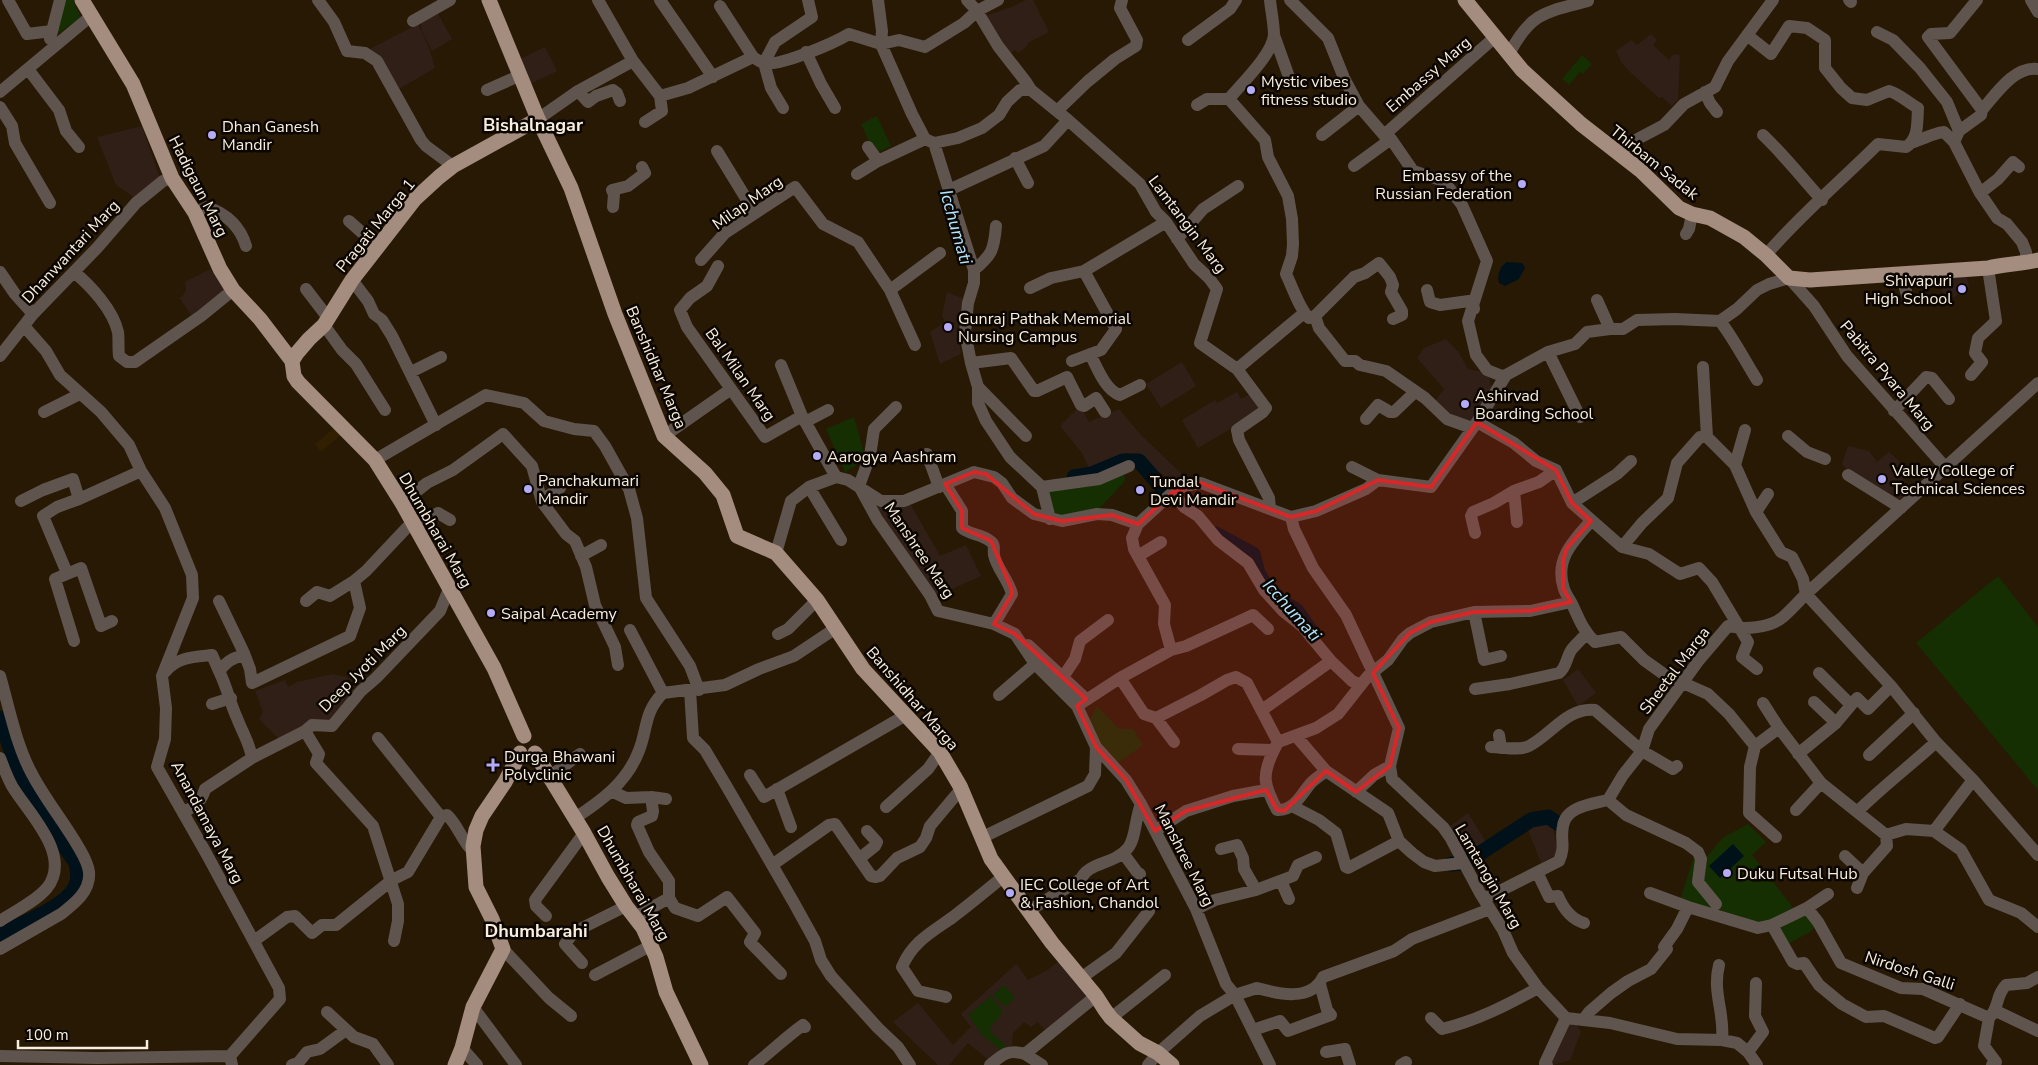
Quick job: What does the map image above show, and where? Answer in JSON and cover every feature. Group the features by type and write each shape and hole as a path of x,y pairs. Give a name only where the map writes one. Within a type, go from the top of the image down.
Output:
{"main road":[{"name":"Hadigaun Marg","path":"82,0 133,84 172,178 195,213 220,269 233,290 272,333 292,361"},
{"name":"Banshidhar Marga","path":"490,0 538,118 571,188 615,314 664,436 705,473 723,495 737,536 776,553 818,600 862,670 906,714 940,752 961,789 991,859 1030,910 1052,943 1096,996 1111,1018 1139,1043 1153,1059 1172,1065"},
{"name":"Thirbam Sadak","path":"1465,0 1494,38 1522,70 1581,124 1640,170 1679,208 1692,214 1710,218 1744,237 1766,255 1789,278"},
{"name":"Pragati Marga 1","path":"292,361 303,346 327,322 352,280 415,199 439,176 453,166 538,118"},
{"path":"1789,278 1810,280 1988,268 2009,263 2032,262"},
{"name":"Dhumbharai Marg","path":"292,361 294,376 298,382 375,460 415,523 494,668 524,736 531,737 536,742 537,746 527,753 549,777 652,945 666,992 700,1065"},
{"path":"456,1065 473,1007 503,949 492,919 476,887 473,846 476,830 482,816 527,753"}],"street":[{"path":"8,0 27,34 52,31"},
{"path":"46,53 60,0"},
{"path":"318,0 334,22 346,51 365,53 377,61 421,140 426,146 453,166"},
{"path":"413,20 450,0"},
{"path":"598,0 633,61 660,96 662,111 645,122"},
{"path":"660,0 712,77"},
{"path":"759,60 775,42 812,17 808,0"},
{"path":"878,0 882,44 912,114 929,141 949,190 974,270 974,283 968,303 966,332 971,363 978,388 978,403 986,421 1010,457 1042,487 1050,519"},
{"name":"Lamtangin Marg","path":"967,0 978,11 998,46 1031,90 1140,184 1156,212 1166,222 1194,264 1209,278 1217,289 1200,343 1236,368"},
{"path":"660,96 688,88 759,60 779,62 835,42 849,34 882,44 899,40 925,47 964,23 978,11 998,0"},
{"path":"1057,111 1094,76 1136,46 1137,40 1120,8 1120,1 1122,0"},
{"path":"1188,40 1230,9 1236,0"},
{"path":"1270,0 1274,35 1289,77"},
{"name":"Embassy Marg","path":"1290,0 1328,38 1344,78 1359,106 1387,137 1413,171 1444,181 1462,204 1487,261 1468,321 1476,355 1487,370 1506,376"},
{"path":"1619,154 1630,143 1664,125 1684,104 1715,87 1728,62 1773,0"},
{"path":"1977,0 1950,33 1931,34 1928,36 1982,110"},
{"path":"2031,0 2038,12"},
{"path":"1509,54 1519,34 1529,23 1545,13 1588,1"},
{"path":"720,6 759,60 771,88 783,108"},
{"path":"0,92 92,16"},
{"path":"1747,35 1771,54 1789,26 1807,28 1825,40 1825,68 1852,98 1867,100 1889,91 1897,93 1908,103 1918,108 1916,134 1911,143 1906,147 1878,144 1839,184 1787,230 1766,255"},
{"path":"1877,32 1893,40 1920,68 1947,102 1957,136 1980,193 1997,218 2007,224 2022,242 2032,262"},
{"path":"1197,105 1207,99 1229,99 1254,71 1272,43 1274,35"},
{"name":"Embassy Marg","path":"1387,137 1494,38"},
{"path":"806,52 834,108"},
{"path":"538,118 578,91 633,61"},
{"path":"1957,136 1981,115 1982,110 2009,79 2032,68 2038,69"},
{"path":"28,69 59,110 66,132 79,147"},
{"path":"487,90 521,75"},
{"path":"578,91 588,102 596,96 613,90 617,93 620,100"},
{"path":"858,174 878,161 929,141 958,138 982,128 999,115 1007,102 1020,90 1031,90"},
{"path":"1705,92 1717,112"},
{"path":"1229,99 1265,140 1268,157 1288,196 1293,244 1292,256 1286,274 1319,328 1345,361 1355,361 1360,365 1386,372 1425,398 1447,419 1475,425 1514,443 1536,460 1556,470 1572,503 1622,547 1649,554 1680,574 1699,568 1712,582 1748,642 1742,657 1757,669"},
{"path":"1322,135 1359,106"},
{"path":"0,107 12,126 15,143 50,202"},
{"path":"949,190 1044,146 1068,120"},
{"path":"1911,143 1941,132 1957,136"},
{"path":"1763,135 1781,152 1822,200"},
{"path":"1354,166 1387,137"},
{"path":"868,147 878,161"},
{"path":"717,151 755,213"},
{"path":"1015,158 1028,183"},
{"path":"1980,193 1998,179 2012,162 2019,167"},
{"path":"613,207 614,194 612,190 628,186 645,173 642,167"},
{"name":"Dhanwantari Marg","path":"0,356 33,314 102,242 136,202 163,181 172,178"},
{"path":"1177,239 1203,209 1238,186"},
{"name":"Milap Marg","path":"701,260 725,233 795,187 823,224 858,242 890,290 915,345"},
{"path":"195,213 207,207 220,211 235,223 242,232 246,246"},
{"path":"1686,234 1692,214"},
{"path":"349,221 378,246"},
{"path":"1030,288 1051,278 1084,271 1166,222"},
{"path":"974,270 989,258 995,244 996,226"},
{"path":"890,290 940,253"},
{"path":"1270,508 1269,498 1238,440 1237,430 1266,408 1236,368 1310,314 1354,277 1379,263 1390,277 1393,285 1391,292 1402,311 1402,315 1393,319"},
{"name":"Bal Milan Marg","path":"718,266 707,286 690,298 680,310 687,327 765,437 804,419"},
{"path":"1971,375 1982,362 1974,353 1978,338 1998,320 1988,268"},
{"path":"1072,361 1101,350 1116,329 1084,271"},
{"path":"0,272 15,294 33,314"},
{"path":"74,272 95,291 105,306 118,332 119,356 127,362 135,362 201,316 233,290"},
{"path":"1901,274 1906,295"},
{"path":"1352,467 1378,480 1431,487 1475,425 1506,376 1548,352 1574,344 1587,332 1623,329 1637,320 1720,321 1737,309 1757,290 1789,278"},
{"name":"Pabitra Pyara Marg","path":"1789,278 1814,306 1847,356 1945,467"},
{"path":"352,280 368,301 374,314 382,320 411,372 436,425"},
{"path":"306,289 342,350 356,364 385,410"},
{"path":"1427,290 1430,302 1440,305 1469,301 1473,306"},
{"path":"1596,300 1610,329"},
{"path":"1720,321 1730,334 1734,344 1757,380"},
{"name":"Anandamaya Marg","path":"24,326 46,351 60,375 112,424 129,445 141,471 165,508 192,575 193,598 162,676 166,708 165,739 157,767 279,988 280,999 231,1060"},
{"path":"1548,352 1580,417"},
{"path":"1090,354 1105,381 1115,393 1120,395 1140,384"},
{"path":"411,372 441,357"},
{"path":"971,363 1011,358 1034,391 1067,377 1081,405 1084,406 1096,398 1105,412"},
{"path":"781,365 804,419 836,477"},
{"path":"1703,367 1701,381 1707,437"},
{"path":"1894,411 1926,377 1932,378 1949,399"},
{"name":"Sheetal Marga","path":"1608,800 1623,775 1642,752 1649,729 1699,660 1728,626 1738,628 1764,625 1781,618 2038,383"},
{"path":"664,436 731,388"},
{"path":"978,388 1026,436"},
{"path":"1366,418 1378,405 1390,412 1394,412 1415,392"},
{"path":"44,412 80,394"},
{"path":"375,460 486,396 524,403 544,421 574,429 594,431 605,446 629,489 636,518 646,598 690,666 694,690 693,738 709,758 772,865 815,941 821,960 831,976 878,1028 898,1046 910,1065"},
{"path":"859,486 870,456 874,429 896,407"},
{"path":"804,419 828,410"},
{"path":"1735,465 1745,430"},
{"path":"402,503 427,483 453,470 503,434 532,466 542,500 566,534 575,541 595,605 615,647 618,665"},
{"path":"1622,547 1642,523 1668,498 1677,463 1688,448 1700,436 1707,437 1735,465 1756,512 1781,552 1792,557 1803,580 1806,594 1891,686 1936,742 1973,780 2038,855"},
{"path":"1788,436 1807,452 1825,459"},
{"path":"927,454 942,486 962,511 962,528 991,541 995,547 994,555 1011,588 1012,594 994,624"},
{"path":"1572,503 1616,474 1631,461"},
{"path":"1042,487 1099,479 1130,466"},
{"path":"1475,533 1471,516 1473,512 1494,503 1514,491 1538,482 1556,470"},
{"path":"67,573 43,516 57,507 141,471"},
{"path":"776,553 791,501 809,487 836,477 848,480 859,486 881,502 904,501 974,472 986,474 1002,483 1012,498 1034,514 1050,519 1062,520 1097,514 1112,515 1138,524"},
{"path":"1848,475 1901,508"},
{"path":"21,501 43,490 73,479 79,499"},
{"path":"1171,650 1164,624 1165,605 1134,549 1132,538 1138,524 1173,492 1184,486 1201,483 1241,500 1270,508 1291,517 1316,511 1366,489 1378,480"},
{"name":"Manshree Marg","path":"859,486 878,519 930,595 938,611 994,624 1015,634 1036,664 1081,702 1096,747 1126,780 1141,804 1196,909 1226,984 1235,995 1270,1065"},
{"path":"809,487 841,540"},
{"path":"542,500 560,488"},
{"path":"1514,491 1517,522"},
{"path":"1173,492 1184,507 1198,516 1218,540 1248,563 1264,590 1283,611 1302,626 1331,662 1352,681 1361,685"},
{"path":"1756,512 1768,494"},
{"path":"306,600 317,592 330,596 354,581 415,523 438,513 450,520"},
{"path":"1291,517 1294,528 1313,568 1346,614 1399,728 1390,766 1374,775 1356,792"},
{"path":"1591,521 1567,548 1563,560 1562,582 1586,634 1595,642 1621,637 1644,660 1665,675 1708,694 1729,714 1755,746"},
{"path":"1138,556 1161,542"},
{"path":"581,556 602,545"},
{"path":"74,641 55,579 81,568 100,626 112,621"},
{"path":"219,601 250,670 247,684 350,636 360,608 354,581"},
{"name":"Deep Jyoti Marg","path":"183,813 203,798 205,789 252,758 305,731 312,725 332,726 361,691 376,678 440,611 449,588"},
{"path":"778,634 788,629 818,600"},
{"path":"1238,749 1276,746 1316,728 1338,714 1361,685 1410,632 1431,622 1474,612 1530,611 1571,602"},
{"path":"1474,612 1484,660 1501,656"},
{"path":"1015,634 1063,677 1081,702 1171,650 1186,646 1252,614 1268,629"},
{"path":"1063,677 1075,659 1080,641 1108,620"},
{"path":"575,818 612,791 624,779 639,751 650,710 663,693 725,685 759,669 794,656 836,628"},
{"path":"630,630 663,693"},
{"path":"1475,689 1501,686 1559,673 1564,669 1567,658 1573,648 1586,634"},
{"path":"219,671 235,656 243,656 244,653"},
{"path":"162,676 172,663 183,659 212,655 231,698 237,718 249,741 252,758"},
{"path":"1262,710 1331,662"},
{"path":"999,695 1036,664"},
{"path":"1819,673 1851,705"},
{"path":"0,676 24,758 32,774 69,831 87,863 90,873 88,885 70,908 0,949"},
{"path":"1156,718 1236,677 1247,683 1262,710 1276,746 1265,767 1266,790 1276,810 1284,810 1292,806 1311,783 1326,771"},
{"path":"1120,678 1144,714 1156,718 1174,742"},
{"path":"1798,754 1836,723 1857,698 1868,710 1891,686"},
{"path":"212,704 231,698"},
{"path":"1814,702 1836,723"},
{"path":"1763,703 1779,728 1821,783 1886,835 1887,846 1863,872 1857,888"},
{"path":"1499,735 1496,747 1528,747 1571,715 1589,709 1595,710 1642,752 1673,769 1677,766"},
{"path":"1869,755 1914,713"},
{"path":"750,775 764,797 906,714"},
{"path":"1776,837 1749,813 1750,767 1755,746 1779,728"},
{"path":"305,731 319,754 316,763 373,826 392,880 398,904 398,921 394,941"},
{"path":"1296,736 1326,771 1388,813 1399,841 1424,862 1435,866 1464,863"},
{"path":"378,738 441,817"},
{"path":"1857,812 1890,780 1903,772 1936,742"},
{"path":"981,838 1088,786 1095,774 1096,747"},
{"path":"886,807 928,769 940,752"},
{"path":"549,777 580,754"},
{"path":"0,758 13,787 50,845 54,876 47,888 31,902 0,921"},
{"name":"Lamtangin Marg","path":"1390,766 1392,779 1443,827 1450,837 1486,904 1503,930 1513,953 1538,988 1566,1018"},
{"path":"1934,831 1973,780"},
{"path":"1796,810 1821,783"},
{"path":"772,865 829,825 835,824 871,876 880,876 897,858 920,847 926,838 930,826 961,789"},
{"path":"777,790 791,827"},
{"path":"1155,831 1186,811 1233,796 1266,790"},
{"path":"612,791 626,798 651,797 666,799"},
{"path":"651,797 652,816 638,822 637,825 649,852 669,881 669,898 676,908 698,916 727,897 755,933 750,942 781,974"},
{"path":"1153,1059 1200,1016 1235,995 1257,988 1274,994 1306,992 1320,984 1323,977 1394,951 1412,939 1486,904 1537,872 1559,861 1564,850 1563,824 1573,810 1608,800 1626,815 1686,843 1698,852 1701,859 1698,882 1716,904"},
{"path":"1030,910 1081,879 1087,869 1113,860 1123,853 1134,838 1134,826 1141,804"},
{"path":"1292,806 1319,820 1336,833 1346,867 1348,868 1399,841"},
{"path":"254,941 287,917 295,916 312,933 322,925 336,925 392,880 408,872 441,817 446,815 452,820 469,847 473,846"},
{"path":"1886,835 1906,829 1934,831 1961,850 1989,900 2021,913 2038,927"},
{"path":"860,858 875,846 877,842 867,832"},
{"path":"546,916 536,906 535,900 584,833"},
{"path":"1221,849 1237,846 1243,858 1244,869 1256,890"},
{"path":"1123,853 1140,874"},
{"path":"1845,856 1863,872"},
{"path":"1196,909 1214,900 1256,890 1293,876 1298,865 1316,857"},
{"path":"1537,872 1549,897 1558,896 1562,906 1578,921 1584,923"},
{"path":"946,997 918,992 902,967 906,956 923,937 951,918 1004,876"},
{"path":"1281,881 1289,899"},
{"path":"1650,893 1688,907 1758,928 1772,926 1807,908 1828,894"},
{"path":"582,964 565,944 574,932 669,898"},
{"path":"1583,1020 1589,1012 1611,993 1628,981 1651,969 1667,949 1664,947 1677,929 1688,907"},
{"name":"Nirdosh Galli","path":"1807,908 1818,922 1841,963 1901,988 1923,990 2038,1031"},
{"path":"1081,978 1116,953 1149,911"},
{"path":"1772,926 1793,962 1797,964 1804,963 1819,985 1842,1004 1866,1017 1884,1016 1935,1038 1938,1037 1960,1004"},
{"path":"595,975 652,945"},
{"path":"503,949 549,998 571,1016"},
{"path":"1719,965 1716,979 1722,1040"},
{"path":"1111,1018 1165,975"},
{"path":"1996,1064 1984,1046 1998,995 2006,985 2027,983 2038,977"},
{"path":"1748,1052 1763,1032 1755,1016 1756,983"},
{"path":"1253,1030 1280,1022 1288,1031 1331,1015 1327,1010 1320,984"},
{"path":"1431,1018 1442,1029 1456,1026 1504,1006 1538,988"},
{"path":"1025,1054 1096,996"},
{"path":"473,1007 516,1065"},
{"path":"327,1012 354,1037 373,1044 383,1064"},
{"path":"1545,1064 1566,1018 1610,1023 1678,1040 1722,1040 1738,1043 1748,1052 1756,1065"},
{"path":"754,1065 775,1050 789,1035 803,1025 805,1026"},
{"path":"292,1065 298,1063 307,1052 320,1049 346,1030"},
{"path":"462,1048 477,1065"},
{"path":"1326,1052 1344,1050 1350,1065"},
{"path":"990,1065 1005,1052 1015,1051 1025,1054 1042,1065"},
{"path":"0,1056 231,1060"}],"highlighted area":[{"path":"1477,422 1556,470 1572,503 1591,521 1567,548 1563,560 1563,588 1571,602 1530,611 1474,612 1431,622 1410,633 1373,673 1399,728 1390,766 1356,792 1326,771 1284,811 1277,810 1266,790 1186,811 1155,831 1126,780 1096,747 1077,706 1086,699 1015,634 994,624 1012,594 1011,588 991,541 962,528 962,511 945,484 974,472 986,474 1034,514 1062,521 1112,515 1138,524 1173,492 1201,483 1291,517 1316,511 1378,480 1431,487"}],"shaded area":[{"path":"1026,0 1033,0 1049,32 1029,42 1018,53 1015,50 1007,56 982,17"},
{"path":"438,14 452,39 432,51 422,31 420,19"},
{"path":"418,24 429,48 435,68 397,90 381,61 370,49"},
{"path":"1651,34 1657,40 1653,45 1669,60 1672,55 1677,54 1680,56 1678,100 1672,106 1662,97 1659,98 1630,72 1621,62 1616,51 1631,40 1637,45"},
{"path":"545,47 557,71 530,84 520,59"},
{"path":"142,126 161,181 135,198 116,185 97,137"},
{"path":"1507,262 1522,263 1525,268 1519,279 1505,286 1499,283 1498,277 1501,268"},
{"path":"210,269 228,292 193,318 179,297 182,297 186,290 185,282"},
{"name":"Shivapuri High School","path":"1966,272 1969,287 1951,299 1944,295 1940,286 1939,275"},
{"name":"Gunraj Pathak Memorial Nursing Campus","path":"947,292 964,299 957,328 961,354 940,364 930,332 942,324 955,324 954,322 945,322 942,316"},
{"path":"1446,339 1459,353 1468,369 1488,373 1492,390 1472,425 1430,408 1444,389 1417,358 1424,348"},
{"path":"1182,362 1196,386 1161,408 1146,384"},
{"path":"1237,392 1241,399 1251,394 1261,411 1198,448 1182,420 1215,400 1217,403"},
{"path":"1080,406 1089,422 1119,409 1142,436 1185,477 1173,484 1143,458 1127,453 1089,468 1082,453 1060,426"},
{"path":"334,428 341,435 321,452 315,444"},
{"name":"Valley College of Technical Sciences","path":"1848,446 1869,451 1877,462 1889,452 1911,472 1899,485 1907,493 1897,504 1847,470 1842,464"},
{"path":"906,503 911,505 940,556 966,545 981,576 934,597 877,507"},
{"path":"1578,669 1596,693 1578,706 1563,680"},
{"path":"333,674 347,677 355,692 333,719 282,742 259,719 263,712 255,691 285,680 288,687 297,682"},
{"path":"1468,813 1489,847 1466,860 1449,827"},
{"path":"1543,818 1552,821 1558,854 1541,863 1526,825"},
{"path":"1733,844 1744,856 1720,878 1709,866"},
{"path":"1062,959 1090,1000 1048,1034 1038,1022 1031,1027 1024,1022 1013,1033 1012,1045 991,1062 968,1043 949,1065 938,1065 893,1022 918,1003 953,1045 971,1027 961,1014 1016,964 1028,980 1046,971"},
{"path":"1576,1024 1581,1032 1570,1060 1553,1065 1551,1057 1565,1025"}],"green space":[{"path":"65,0 73,0 81,18 53,37"},
{"path":"1582,55 1592,64 1583,74 1580,72 1569,85 1562,79"},
{"path":"877,116 891,146 875,154 861,124"},
{"path":"854,417 866,460 845,472 826,429"},
{"path":"1124,471 1125,481 1097,511 1068,518 1052,512 1045,492"},
{"path":"1998,576 2038,627 2038,790 1916,643"},
{"path":"1097,706 1119,729 1133,729 1143,745 1117,764 1103,750 1088,723"},
{"name":"Duku Futsal Hub","path":"1748,824 1766,842 1752,855 1795,910 1758,926 1721,910 1680,900 1695,853 1707,856 1724,837"},
{"path":"1807,914 1816,926 1810,932 1788,944 1779,928"},
{"path":"1004,985 1015,998 1005,1007 993,995"},
{"path":"991,996 1003,1012 990,1028 991,1032 1006,1046 1002,1051 981,1034 968,1015"}],"waterway":[{"name":"Icchumati","path":"1074,477 1092,474 1123,461 1139,461 1164,490"},
{"name":"Icchumati","path":"1216,534 1253,554 1258,573 1264,583 1279,600 1297,611 1313,634"},
{"path":"0,718 21,780 76,863 78,872 77,882 73,891 65,899 44,913 0,934"},
{"name":"Icchumati","path":"1451,864 1465,863 1531,820 1548,817 1562,826"}],"place":[{"name":"Mystic vibes fitness studio","path":"1251,90"},
{"name":"Dhan Ganesh Mandir","path":"212,135"},
{"name":"Embassy of the Russian Federation","path":"1522,184"},
{"name":"Shivapuri High School","path":"1962,289"},
{"name":"Gunraj Pathak Memorial Nursing Campus","path":"948,327"},
{"name":"Ashirvad Boarding School","path":"1465,404"},
{"name":"Aarogya Aashram","path":"817,456"},
{"name":"Valley College of Technical Sciences","path":"1882,479"},
{"name":"Panchakumari Mandir","path":"528,489"},
{"name":"Tundal Devi Mandir","path":"1140,490"},
{"name":"Saipal Academy","path":"491,613"},
{"name":"Durga Bhawani Polyclinic","path":"493,765"},
{"name":"Duku Futsal Hub","path":"1727,873"},
{"name":"IEC College of Art & Fashion, Chandol","path":"1010,893"}],"district":[{"name":"Bishalnagar","path":"533,125"},
{"name":"Dhumbarahi","path":"536,931"}]}
